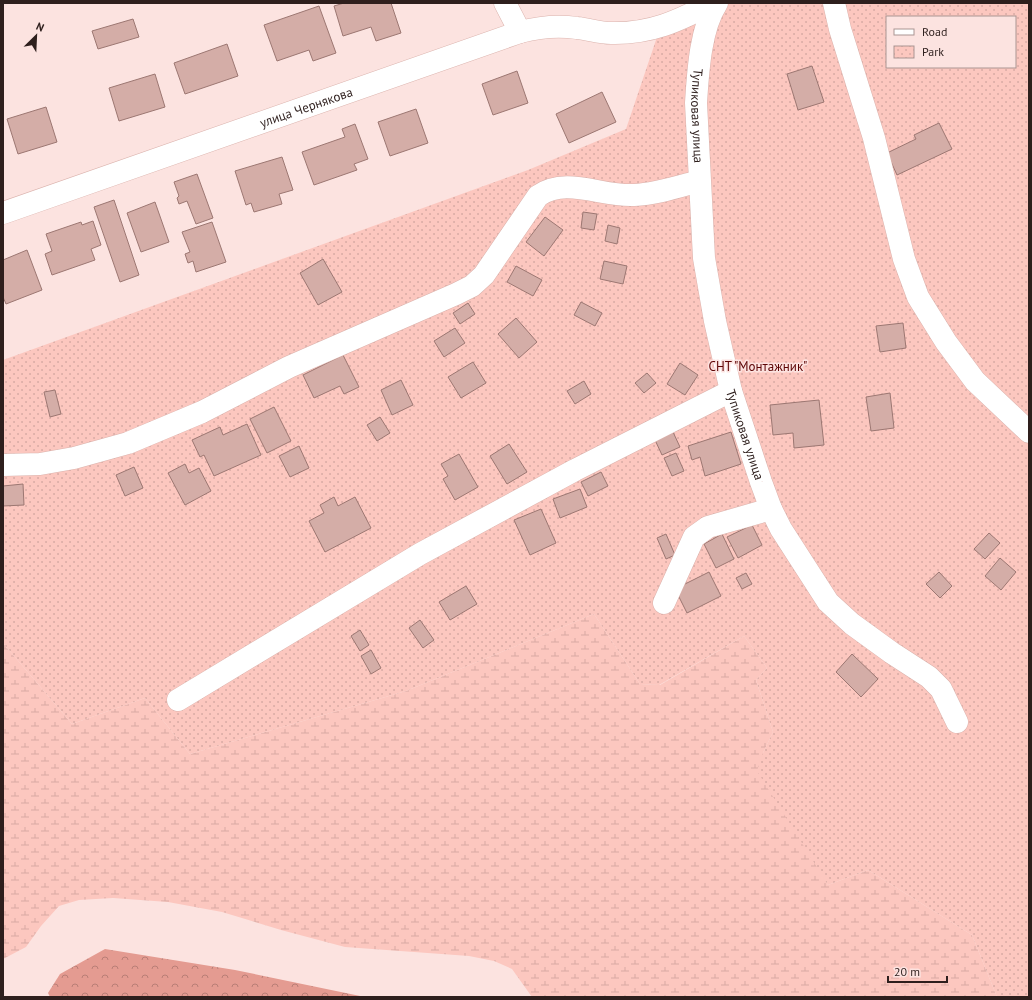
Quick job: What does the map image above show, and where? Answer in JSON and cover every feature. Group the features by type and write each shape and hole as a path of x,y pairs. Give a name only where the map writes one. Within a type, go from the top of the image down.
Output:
{"street":[{"path":"505,3 520,32"},
{"name":"улица Чернякова","path":"3,213 520,32 536,28 558,26 613,33 651,30 677,22 713,3"},
{"name":"Тупиковая улица","path":"717,3 710,14 697,81 696,103 704,258 715,321 730,391 761,482 772,509 785,534 828,602 852,624 892,653 929,677 941,689 957,722"},
{"path":"834,3 840,29 874,138 904,259 918,297 946,342 975,381 1029,432"},
{"path":"3,465 40,464 74,458 134,440 202,412 289,367 472,286 484,275 538,196 547,190 561,187 631,196 652,194 700,181"},
{"path":"178,700 420,554 575,470 730,391"},
{"path":"664,603 694,537 708,527 772,509"}],"green space":[{"name":"СНТ \"Монтажник\"","path":"722,3 1029,3 1029,997 997,997 972,935 868,870 828,885 757,771 763,753 773,732 756,680 767,668 744,636 659,685 640,684 594,614 406,691 190,754 145,698 72,724 3,643 3,360 528,170 626,129 657,37"},
{"path":"594,614 640,684 660,685 744,636 767,668 756,680 773,732 763,753 828,885 868,870 972,935 997,997 532,997 512,969 494,961 469,956 345,947 222,912 168,902 113,898 79,900 59,906 41,926 26,947 3,959 3,643 72,724 145,698 190,754 406,691"},
{"path":"105,949 235,970 365,997 50,997 48,993 60,974"}],"building":[{"path":"344,3 391,3 401,33 376,41 371,27 343,36 334,6"},
{"path":"319,6 336,53 313,61 309,50 277,61 264,25"},
{"path":"133,19 139,37 98,49 92,31"},
{"path":"227,44 238,76 185,94 174,63"},
{"path":"812,66 824,102 798,110 787,74"},
{"path":"517,71 528,103 493,115 482,84"},
{"path":"155,74 165,107 119,121 109,88"},
{"path":"602,92 616,122 569,143 556,114"},
{"path":"46,107 57,142 18,154 7,119"},
{"path":"416,109 428,143 390,156 378,122"},
{"path":"939,123 952,149 897,175 887,153 916,139 914,135"},
{"path":"355,124 368,159 354,164 357,170 314,185 302,152 345,137 342,129"},
{"path":"282,157 293,190 279,194 282,204 254,212 251,203 246,205 235,171"},
{"path":"197,174 213,218 196,224 187,201 179,204 177,198 179,196 174,182"},
{"path":"114,200 139,275 120,282 94,207"},
{"path":"155,202 169,242 141,252 127,213"},
{"path":"583,212 597,214 594,230 581,228"},
{"path":"545,217 563,230 544,256 526,242"},
{"path":"93,221 101,245 91,249 95,260 52,275 45,254 52,251 46,234 81,222 82,225"},
{"path":"212,222 226,262 196,272 193,261 188,263 185,254 190,252 182,232"},
{"path":"608,225 620,228 617,244 605,241"},
{"path":"27,250 42,290 6,304 3,297 3,260"},
{"path":"323,259 342,292 318,305 300,273"},
{"path":"604,261 627,266 623,284 600,279"},
{"path":"516,266 542,280 533,296 507,282"},
{"path":"581,302 602,313 595,326 574,315"},
{"path":"468,303 475,314 460,324 453,313"},
{"path":"516,318 537,342 519,358 498,334"},
{"path":"903,323 906,348 880,352 876,326"},
{"path":"455,328 465,343 444,357 434,341"},
{"path":"343,355 359,387 344,394 340,386 314,398 303,375"},
{"path":"473,362 486,383 461,398 448,377"},
{"path":"680,363 698,375 685,395 667,384"},
{"path":"647,373 656,383 644,393 635,383"},
{"path":"401,380 413,405 392,415 381,390"},
{"path":"584,381 591,394 575,404 567,391"},
{"path":"55,390 61,414 50,417 44,392"},
{"path":"890,393 894,428 871,431 866,397"},
{"path":"819,400 824,445 794,448 793,433 773,435 770,405"},
{"path":"274,407 291,441 267,453 250,419"},
{"path":"380,417 390,433 377,441 367,425"},
{"path":"247,424 261,455 214,476 204,455 200,457 192,440 220,427 223,435"},
{"path":"673,432 680,447 662,455 655,440"},
{"path":"731,432 741,464 705,476 700,457 692,460 688,446"},
{"path":"509,444 527,472 507,484 490,456"},
{"path":"299,446 309,468 290,477 279,456"},
{"path":"676,453 684,471 672,476 664,458"},
{"path":"459,454 478,487 455,500 443,479 448,476 441,464"},
{"path":"185,464 189,473 199,468 211,491 185,505 168,473"},
{"path":"134,467 143,488 125,496 116,475"},
{"path":"601,472 608,486 588,496 581,482"},
{"path":"23,484 24,505 3,506 3,486"},
{"path":"580,489 587,507 560,518 553,499"},
{"path":"334,497 338,506 355,497 371,528 325,552 309,521 324,513 320,505"},
{"path":"541,509 556,543 530,555 514,520"},
{"path":"752,525 762,545 738,558 727,537"},
{"path":"989,533 1000,543 985,559 974,549"},
{"path":"666,534 675,555 666,559 657,538"},
{"path":"722,534 734,559 716,568 704,544"},
{"path":"1000,558 1016,572 1001,590 985,576"},
{"path":"709,572 721,596 687,613 675,589"},
{"path":"939,572 952,586 940,598 926,584"},
{"path":"746,573 752,584 742,589 736,578"},
{"path":"466,586 477,604 450,620 439,602"},
{"path":"420,620 434,640 423,648 409,628"},
{"path":"360,630 369,645 360,651 351,636"},
{"path":"371,650 381,668 371,674 361,656"},
{"path":"852,654 878,679 861,697 836,672"}]}
